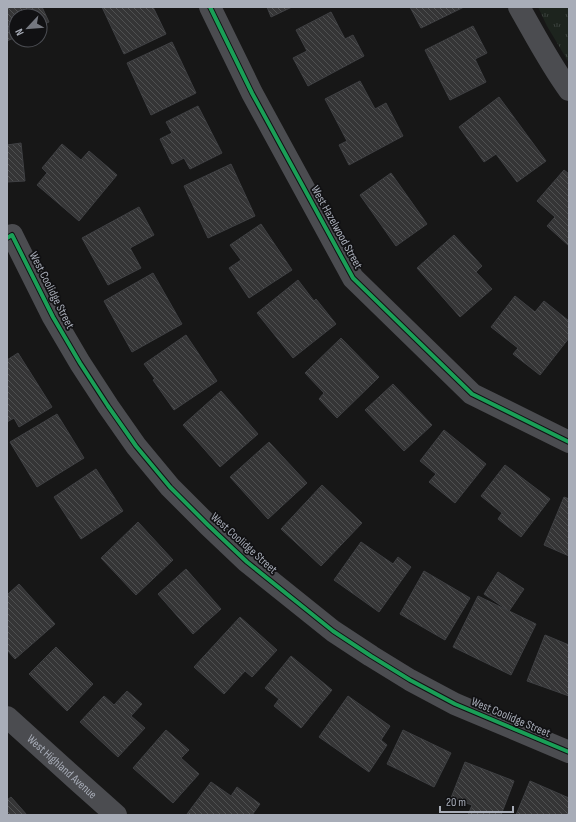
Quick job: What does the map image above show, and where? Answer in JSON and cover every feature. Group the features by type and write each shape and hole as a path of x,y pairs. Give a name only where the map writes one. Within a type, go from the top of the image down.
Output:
{"street":[{"name":"West Hazelwood Street","path":"210,7 252,93 353,278 472,394 569,442"},
{"path":"519,7 542,49 569,90"},
{"name":"West Coolidge Street","path":"10,237 53,317 80,363 136,446 170,487 242,557 333,630 410,680 456,704 569,752"},
{"name":"West Highland Avenue","path":"7,717 116,815"}],"green space":[{"path":"538,7 569,7 569,63 547,26"}],"building":[{"path":"7,7 42,7 8,8 7,41"},
{"path":"102,7 153,7 166,34 124,54"},
{"path":"267,7 292,7 271,17"},
{"path":"410,7 464,7 421,28"},
{"path":"331,12 345,39 353,35 364,56 308,86 293,58 307,51 296,30"},
{"path":"473,26 487,53 475,59 486,82 450,100 425,50"},
{"path":"172,42 196,93 151,115 127,63"},
{"path":"360,81 375,109 386,103 403,136 349,165 339,145 347,141 325,99"},
{"path":"499,97 546,161 517,182 496,154 484,162 459,127"},
{"path":"198,106 222,153 190,169 184,158 172,164 160,139 172,133 166,122"},
{"path":"21,143 25,181 7,182 7,145"},
{"path":"62,144 81,160 89,151 117,175 79,221 37,185 47,173 42,168"},
{"path":"231,164 255,216 208,238 184,186"},
{"path":"564,170 569,174 569,246 547,226 555,217 537,201"},
{"path":"391,173 427,224 396,246 360,195"},
{"path":"139,207 154,235 130,248 141,268 108,285 82,238"},
{"path":"261,224 292,270 249,298 229,268 241,260 230,245"},
{"path":"454,235 482,266 476,272 492,289 460,317 417,268"},
{"path":"153,273 182,324 132,352 104,301"},
{"path":"298,280 314,301 316,299 336,324 293,358 257,313"},
{"path":"515,296 535,312 544,301 569,321 569,338 540,375 513,354 518,348 491,327"},
{"path":"186,335 217,381 174,410 153,380 155,379 144,364"},
{"path":"341,338 379,377 337,418 319,399 324,393 305,373"},
{"path":"18,353 52,407 19,427 14,418 7,422 7,360"},
{"path":"393,384 432,425 404,451 365,410"},
{"path":"221,391 258,434 220,467 183,425"},
{"path":"57,414 84,458 37,487 10,442"},
{"path":"444,430 486,464 455,503 429,482 436,474 420,461"},
{"path":"269,442 307,483 268,519 230,477"},
{"path":"505,465 550,499 521,537 498,519 502,513 481,496"},
{"path":"96,469 123,511 81,539 54,497"},
{"path":"322,485 362,523 321,566 281,529"},
{"path":"564,497 569,499 569,556 544,545"},
{"path":"138,522 173,560 136,595 101,558"},
{"path":"361,542 393,564 398,557 411,567 379,612 334,580"},
{"path":"186,569 221,609 193,634 158,594"},
{"path":"424,571 470,598 445,640 400,614"},
{"path":"498,572 524,589 509,611 484,594"},
{"path":"19,584 55,624 15,659 7,650 7,595"},
{"path":"478,596 536,624 511,675 453,647"},
{"path":"240,617 277,650 252,677 245,671 224,694 194,667"},
{"path":"545,635 569,645 569,696 527,681"},
{"path":"56,647 93,684 67,711 29,674"},
{"path":"291,656 332,690 301,728 274,706 279,699 265,688"},
{"path":"127,691 142,704 131,716 145,728 118,757 80,722 104,696 114,705"},
{"path":"348,696 390,726 381,740 387,745 369,772 319,737"},
{"path":"166,730 189,750 181,758 199,774 173,803 133,768"},
{"path":"403,730 451,753 434,787 387,764"},
{"path":"465,762 514,781 501,815 468,815 472,805 451,798"},
{"path":"530,781 569,798 569,815 516,815"},
{"path":"211,782 231,796 237,787 260,804 252,815 188,815 187,814"},
{"path":"11,797 27,815 7,815 7,800"}],"cycle path":[{"path":"210,7 252,93 353,278 472,394 569,442"},
{"path":"7,238 12,235 53,317 80,363 136,446 170,487 247,562 333,631 410,680 455,704 569,752"}]}
